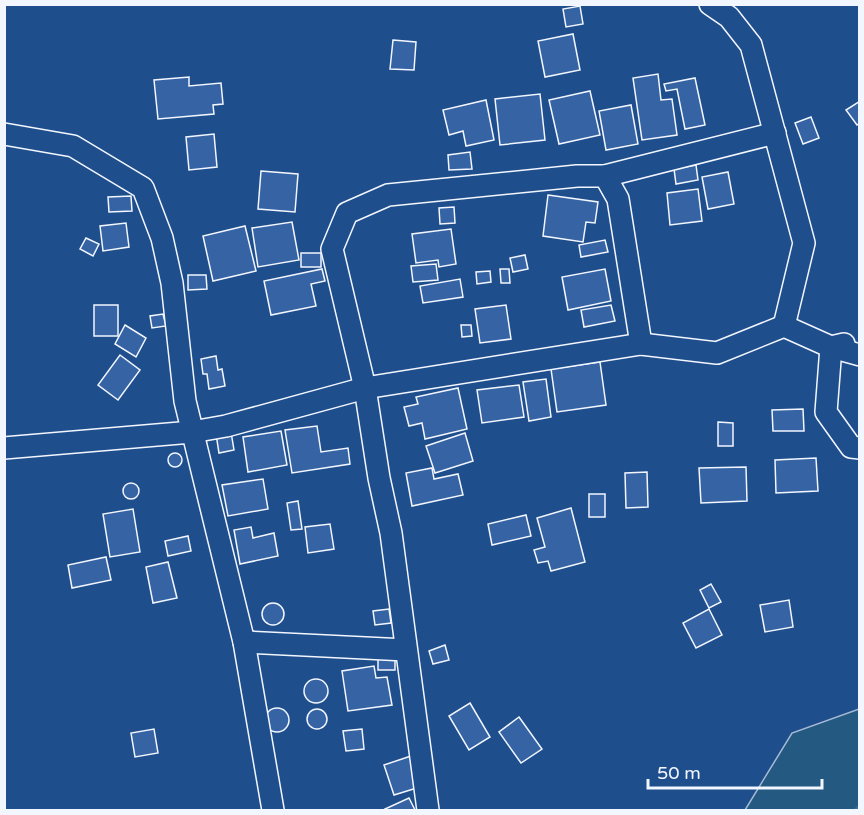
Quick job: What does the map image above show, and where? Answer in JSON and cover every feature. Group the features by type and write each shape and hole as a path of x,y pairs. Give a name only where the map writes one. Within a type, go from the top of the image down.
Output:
{"street":[{"path":"710,4 728,11 751,45 804,243 784,326"},
{"path":"429,810 391,532 379,478 365,388 332,249 348,213 388,195 577,176 605,176 775,133"},
{"path":"4,134 73,146 143,188 162,238 172,283 185,401 244,642 273,810"},
{"path":"605,176 618,199 641,344"},
{"path":"4,448 192,432 226,426 365,388 641,344 717,353 784,326 831,347 860,355"},
{"path":"831,347 860,340"},
{"path":"831,347 826,412 851,447 860,448"},
{"path":"244,642 406,650"}],"shaded area":[{"path":"859,709 859,810 745,810 792,733"}],"building":[{"path":"580,6 583,24 566,27 563,9"},
{"path":"573,34 580,70 545,77 538,41"},
{"path":"393,40 416,42 414,70 390,69"},
{"path":"658,74 661,100 672,99 677,135 642,140 633,78"},
{"path":"189,77 189,86 221,83 223,104 213,105 214,114 158,119 154,80"},
{"path":"695,78 705,125 685,129 677,89 666,91 664,84"},
{"path":"590,91 600,135 559,144 549,100"},
{"path":"540,94 545,140 500,145 495,99"},
{"path":"486,100 494,140 466,146 463,131 449,135 443,110"},
{"path":"860,101 860,123 857,125 846,110"},
{"path":"631,105 638,144 606,150 599,111"},
{"path":"811,117 819,138 803,144 795,123"},
{"path":"214,134 217,167 189,170 186,137"},
{"path":"470,152 472,169 449,170 448,155"},
{"path":"696,165 698,180 676,184 674,169"},
{"path":"261,171 298,174 295,212 258,209"},
{"path":"728,172 734,204 708,209 702,177"},
{"path":"698,189 702,221 670,225 667,193"},
{"path":"548,195 598,202 595,223 586,222 583,242 543,236"},
{"path":"131,196 132,211 109,212 108,197"},
{"path":"454,207 455,223 440,224 439,208"},
{"path":"292,222 299,260 258,267 252,228"},
{"path":"126,223 129,247 103,251 100,226"},
{"path":"245,226 256,271 213,281 203,236"},
{"path":"451,229 456,264 439,267 438,260 416,263 412,234"},
{"path":"86,238 99,244 93,256 80,249"},
{"path":"605,240 608,252 581,257 579,245"},
{"path":"301,253 321,253 321,267 301,267"},
{"path":"525,255 528,269 513,272 510,258"},
{"path":"436,264 438,280 413,282 411,266"},
{"path":"322,269 325,281 311,284 316,306 271,315 264,281"},
{"path":"500,269 509,269 510,283 501,283"},
{"path":"605,269 611,301 568,310 562,277"},
{"path":"490,271 491,282 477,284 476,272"},
{"path":"188,275 206,275 207,289 188,290"},
{"path":"460,279 463,297 423,303 420,286"},
{"path":"94,305 118,305 118,336 94,336"},
{"path":"506,305 511,339 480,343 475,309"},
{"path":"611,305 615,321 584,327 581,310"},
{"path":"163,314 166,326 152,328 150,316"},
{"path":"125,325 146,338 136,357 115,344"},
{"path":"461,325 471,325 472,336 462,337"},
{"path":"120,355 140,370 118,400 98,385"},
{"path":"216,356 218,370 222,369 225,386 209,389 207,374 203,374 201,359"},
{"path":"600,362 606,405 557,412 551,369"},
{"path":"546,379 551,417 529,421 523,382"},
{"path":"519,385 524,417 482,423 477,390"},
{"path":"458,388 467,429 425,439 422,423 409,426 404,407 418,404 416,397"},
{"path":"803,409 804,431 773,431 772,410"},
{"path":"718,422 733,423 733,446 718,446"},
{"path":"317,426 321,452 348,448 350,464 292,473 285,430"},
{"path":"281,431 287,465 248,472 243,437"},
{"path":"231,432 234,450 219,453 216,434"},
{"path":"465,433 473,461 435,473 426,446"},
{"path":"175,453 180,455 182,460 180,465 175,467 170,465 168,460 170,455"},
{"path":"816,458 818,491 776,493 775,460"},
{"path":"746,467 747,501 701,503 699,468"},
{"path":"432,468 434,479 458,474 463,495 412,506 406,473"},
{"path":"647,472 648,507 626,508 625,473"},
{"path":"263,479 268,509 228,516 222,485"},
{"path":"128,483 134,483 139,491 137,497 128,499 123,494 123,488"},
{"path":"589,494 605,494 605,517 589,517"},
{"path":"298,501 302,529 291,530 287,503"},
{"path":"571,508 585,562 551,571 548,561 538,563 534,550 545,547 537,518"},
{"path":"133,509 140,552 110,557 103,514"},
{"path":"526,515 531,536 492,545 488,524"},
{"path":"330,524 334,549 308,553 305,527"},
{"path":"251,527 253,538 274,533 278,556 240,564 234,530"},
{"path":"188,536 191,551 168,556 165,541"},
{"path":"106,557 111,580 72,588 68,565"},
{"path":"168,562 177,598 153,603 146,567"},
{"path":"711,584 721,602 709,608 700,590"},
{"path":"789,600 793,627 765,632 760,605"},
{"path":"273,603 283,610 284,614 277,624 273,625 263,618 262,614 269,604"},
{"path":"389,609 391,623 375,625 373,611"},
{"path":"709,609 722,635 696,648 683,623"},
{"path":"445,645 449,660 433,664 429,651"},
{"path":"378,657 395,657 395,670 378,670"},
{"path":"374,666 376,678 387,677 392,705 348,711 342,671"},
{"path":"316,679 325,682 328,691 325,700 316,703 307,700 304,691 307,682"},
{"path":"470,703 490,737 469,750 449,716"},
{"path":"277,708 285,712 289,720 285,728 277,732 269,728 265,720 269,712"},
{"path":"317,709 324,712 327,719 324,726 317,729 310,726 307,719 310,712"},
{"path":"519,717 542,749 521,763 499,732"},
{"path":"154,729 158,753 135,757 131,733"},
{"path":"362,729 364,749 346,751 343,731"},
{"path":"411,756 420,787 394,795 384,765"},
{"path":"409,798 415,810 385,809"}]}
